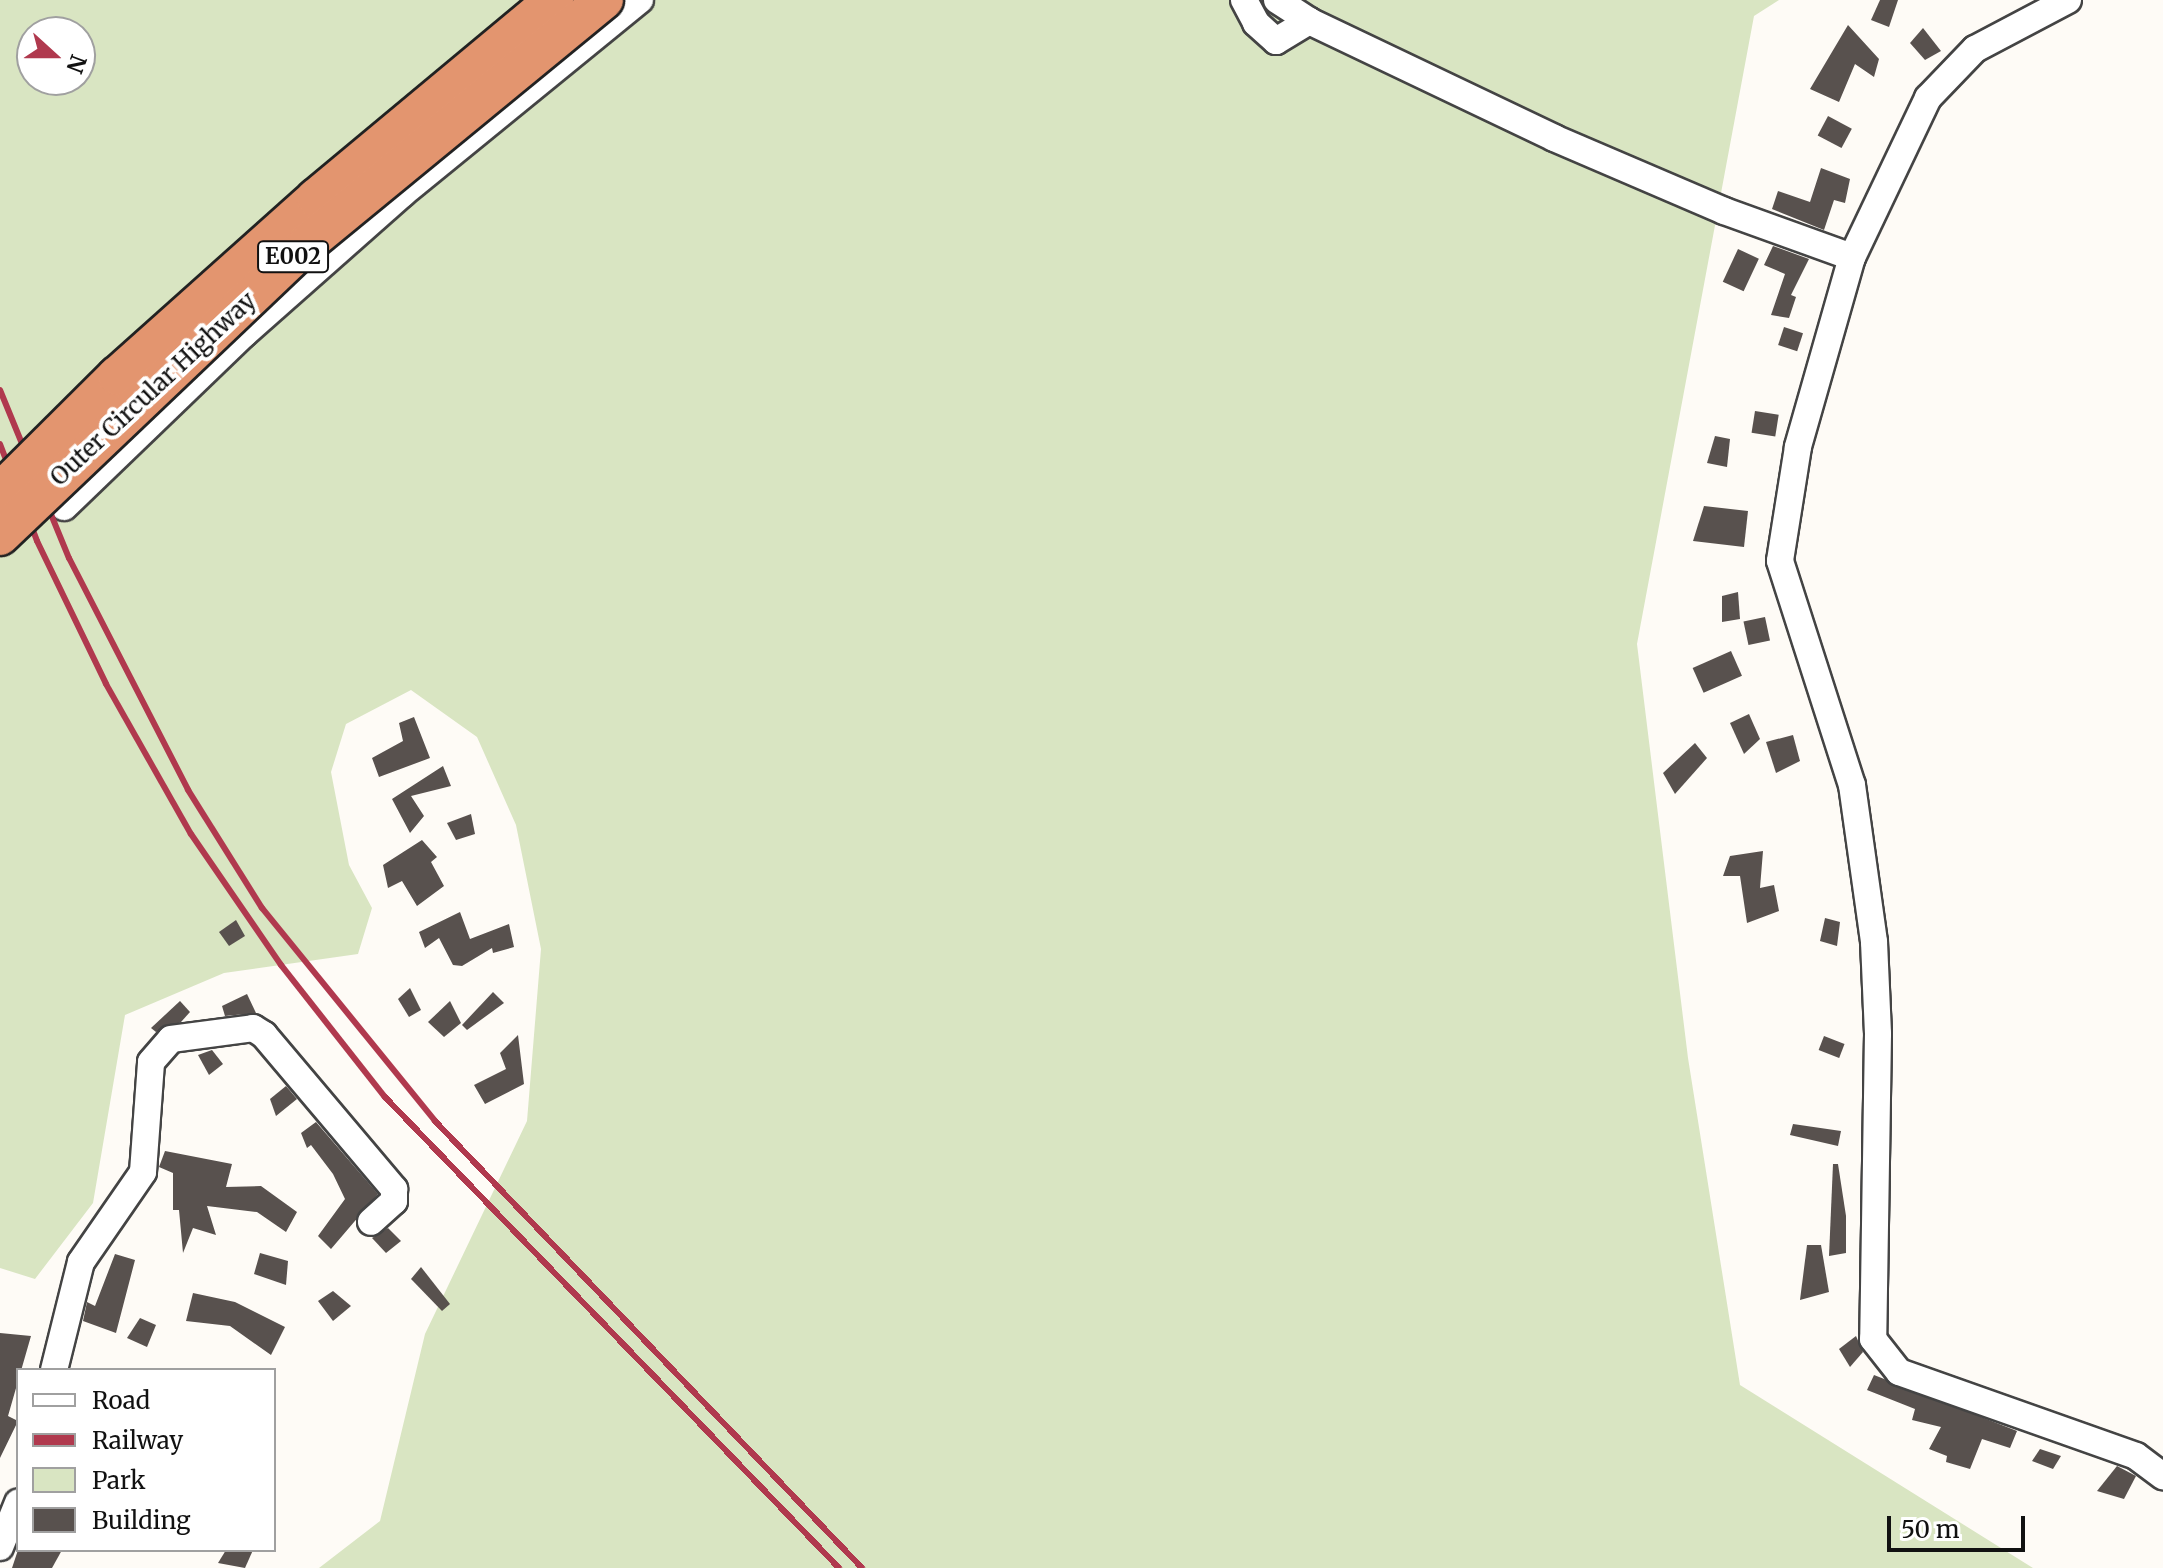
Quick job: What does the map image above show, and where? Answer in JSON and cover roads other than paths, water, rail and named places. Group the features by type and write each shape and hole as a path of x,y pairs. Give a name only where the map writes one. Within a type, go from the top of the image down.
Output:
{"highway":[{"name":"Outer Circular Highway","path":"0,492 117,376 316,198 466,68 554,0"},
{"name":"Outer Circular Highway","path":"0,536 308,243 604,0"}],"street":[{"path":"64,507 244,334 391,204 640,0"},
{"path":"1244,0 1256,23 1276,41 1303,10"},
{"path":"1277,0 1303,10 1596,156 1724,211 1852,257"},
{"path":"2068,0 1975,49 1928,98 1852,257 1798,447 1780,561 1852,785 1874,942 1878,1034 1873,1339 1899,1372 2136,1456 2163,1476"},
{"path":"54,1368 81,1262 143,1172 151,1062 171,1039 253,1028 264,1035 394,1189 394,1201 371,1222"},
{"path":"0,1547 16,1508"}],"railway":[{"path":"0,390 69,558 188,790 262,908 435,1121 862,1568"},
{"path":"0,444 37,541 106,684 191,834 281,965 385,1097 839,1568"}]}
